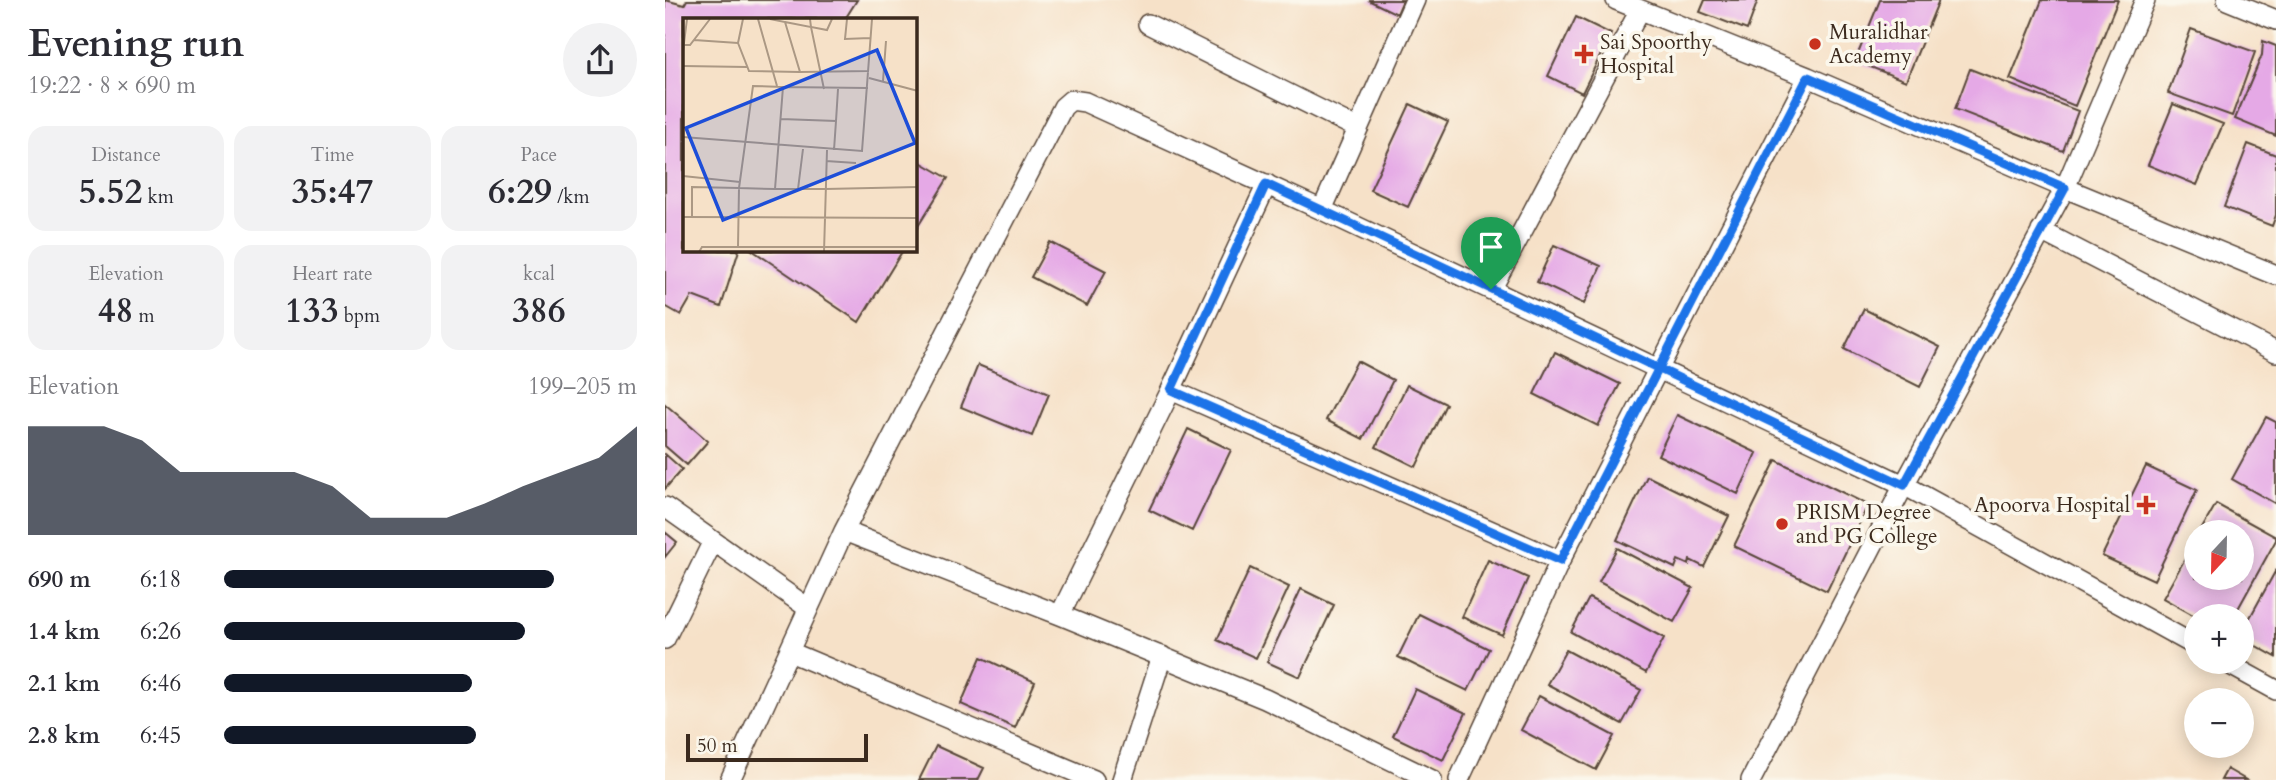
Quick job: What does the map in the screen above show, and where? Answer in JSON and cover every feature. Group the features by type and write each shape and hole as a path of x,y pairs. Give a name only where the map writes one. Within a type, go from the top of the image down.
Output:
{"street":[{"path":"1321,209 1415,0"},
{"path":"1616,0 1808,77 2276,275"},
{"path":"1751,780 1904,485 2065,188 2145,0"},
{"path":"2227,0 2276,20"},
{"path":"1491,289 1640,10"},
{"path":"1147,24 1357,128"},
{"path":"1458,780 1560,561 1808,77"},
{"path":"730,780 844,531 1063,107 1072,100 1085,102 1321,209 1904,485 2184,639"},
{"path":"1060,615 1171,390 1266,184"},
{"path":"2041,231 2276,352"},
{"path":"1171,390 1560,561"},
{"path":"665,507 712,543 808,608"},
{"path":"844,531 1265,699 1432,780"},
{"path":"665,639 712,543"},
{"path":"790,652 1094,780"},
{"path":"1122,780 1162,656"},
{"path":"2247,674 2276,690"}],"building":[{"path":"665,0 684,5 687,0 857,0 846,18 683,18 683,252 738,252 721,307 692,296 681,315 665,306"},
{"path":"1368,0 1403,0 1397,14"},
{"path":"1705,0 1758,0 1747,30 1700,12"},
{"path":"1880,0 1939,0 1906,81 1855,61"},
{"path":"2042,0 2118,0 2075,106 2010,79"},
{"path":"1576,17 1611,34 1582,93 1548,76"},
{"path":"2191,29 2255,52 2232,116 2168,93"},
{"path":"2263,41 2276,46 2276,136 2235,119 2262,55"},
{"path":"1970,69 2078,111 2063,151 1955,109"},
{"path":"1410,104 1448,122 1408,207 1370,190"},
{"path":"2173,104 2223,124 2197,185 2148,165"},
{"path":"2248,144 2276,155 2276,215 2272,226 2224,207"},
{"path":"917,160 948,178 917,228"},
{"path":"1050,242 1106,271 1087,306 1031,277"},
{"path":"1554,245 1601,266 1584,304 1537,282"},
{"path":"755,252 902,252 859,322"},
{"path":"1864,309 1940,347 1920,387 1844,349"},
{"path":"1555,352 1620,384 1598,426 1534,394"},
{"path":"1357,361 1393,380 1363,439 1326,420"},
{"path":"978,365 1049,394 1032,436 961,407"},
{"path":"1407,385 1446,404 1416,467 1376,447"},
{"path":"665,404 708,441 687,465 665,446"},
{"path":"1677,415 1757,453 1738,494 1658,455"},
{"path":"2266,417 2276,422 2276,504 2232,479"},
{"path":"1188,429 1231,450 1192,531 1149,510"},
{"path":"665,454 682,469 665,489"},
{"name":"PRISM Degree and PG College","path":"1776,460 1868,505 1827,591 1734,546"},
{"path":"2146,466 2197,490 2154,580 2102,556"},
{"path":"1647,476 1729,516 1704,567 1690,560 1689,565 1678,560 1675,568 1617,540"},
{"path":"2216,504 2245,520 2207,520"},
{"path":"2254,525 2276,537 2254,580"},
{"path":"665,532 677,542 665,557"},
{"path":"1617,548 1693,588 1674,622 1599,582"},
{"path":"1488,560 1528,578 1502,635 1462,617"},
{"path":"2184,560 2184,590 2248,590 2241,604 2184,604 2184,610 2163,598"},
{"path":"1250,568 1289,587 1256,658 1217,640"},
{"path":"2276,570 2276,657 2254,645 2254,610"},
{"path":"1301,589 1334,605 1300,677 1267,662"},
{"path":"1589,598 1664,638 1646,673 1571,632"},
{"path":"1419,614 1489,649 1468,691 1398,657"},
{"path":"1566,650 1641,690 1622,724 1547,684"},
{"path":"981,657 1035,682 1015,728 961,704"},
{"path":"1415,689 1466,713 1443,760 1393,736"},
{"path":"1539,696 1614,736 1596,770 1521,730"},
{"path":"936,746 984,768 978,780 919,780"},
{"path":"2227,769 2246,780 2221,780"}],"place":[{"name":"Muralidhar Academy","path":"1815,44"},
{"name":"Sai Spoorthy Hospital","path":"1584,54"},
{"name":"Apoorva Hospital","path":"2146,505"},
{"name":"PRISM Degree and PG College","path":"1782,524"}],"route":[{"path":"1491,289 1266,184 1171,390 1560,561 1657,368 1808,77 2065,188 1904,485 1657,368 1491,289"}]}
